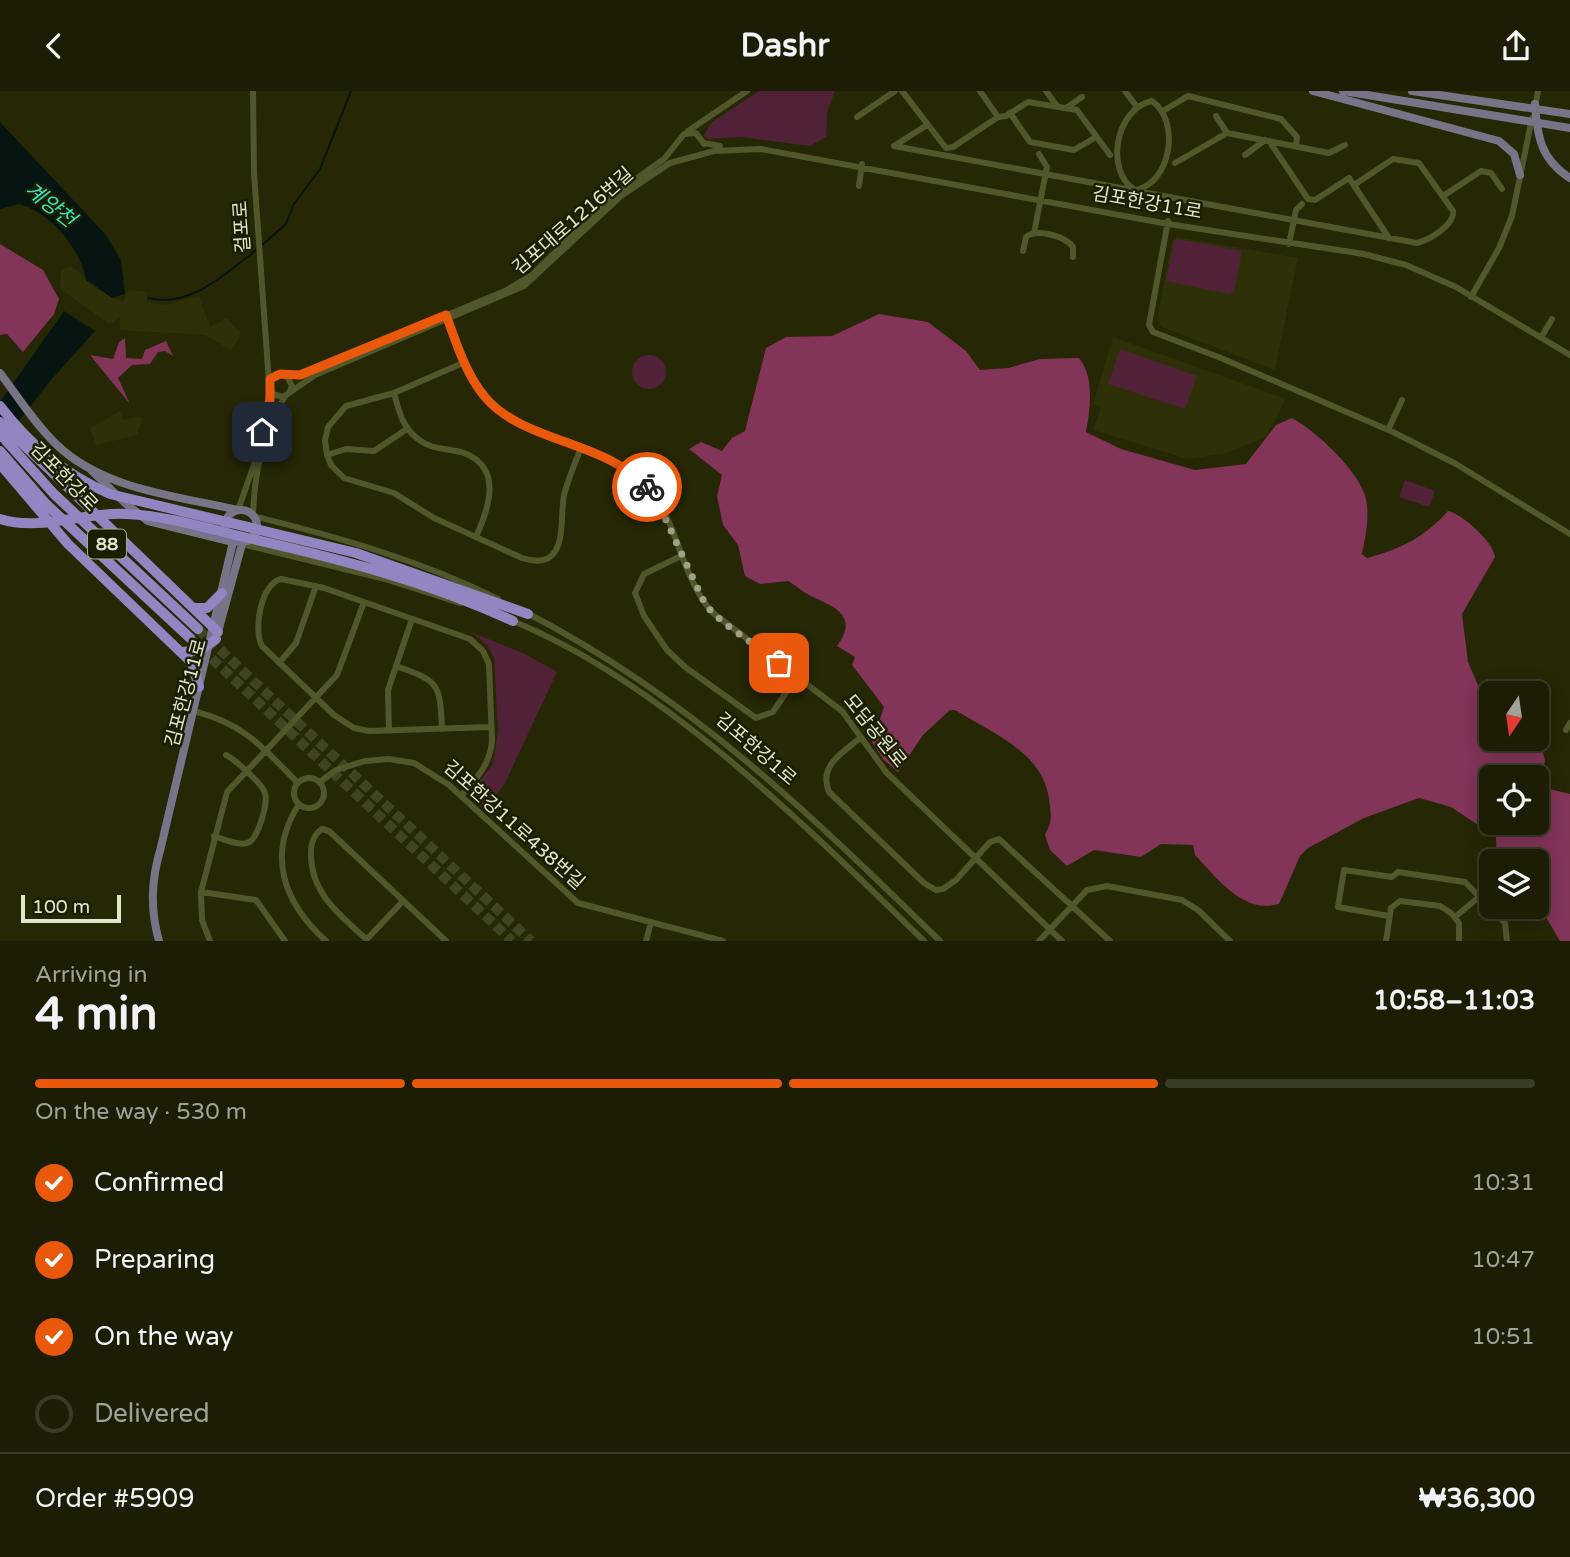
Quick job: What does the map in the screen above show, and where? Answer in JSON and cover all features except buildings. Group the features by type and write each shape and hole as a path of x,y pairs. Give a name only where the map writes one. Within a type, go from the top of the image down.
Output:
{"highway":[{"path":"0,406 27,439 59,467 95,487 212,525 401,567 528,614"},
{"path":"0,422 22,453 194,608 215,636 194,652 182,652"},
{"name":"김포한강로","path":"0,434 22,453 54,494 198,629"},
{"name":"김포한강로","path":"0,451 12,473 190,638"},
{"path":"0,464 12,473 68,544 182,652 197,672 199,687"},
{"path":"0,519 39,522 120,514 212,525"},
{"path":"303,545 403,577 513,621"},
{"path":"194,608 207,608 222,593"}],"main road":[{"path":"1313,91 1499,141 1514,155 1520,175"},
{"path":"1343,91 1570,128"},
{"path":"1412,91 1570,114"},
{"path":"1535,104 1540,146 1553,166 1570,178"},
{"path":"0,373 45,432 67,454 91,470 148,521 238,543 257,530 253,516 238,510 131,485 91,470"},
{"path":"238,510 229,515 225,525 238,543"},
{"name":"김포한강11로","path":"159,941 152,901 160,851 199,687 215,636 222,593 238,543"},
{"name":"김포한강11로","path":"160,851 238,543"}],"street":[{"name":"걸포로","path":"253,91 269,386"},
{"path":"703,122 700,135 704,143 698,155 686,156 680,151 678,144 681,136 747,91"},
{"path":"858,117 884,94 895,91"},
{"path":"902,91 946,148 953,147 1028,101 1079,112 1110,155"},
{"path":"980,91 998,117"},
{"path":"1046,91 1057,106"},
{"path":"1125,91 1137,107"},
{"path":"1471,295 1506,232 1538,91"},
{"path":"1163,111 1188,96 1281,119 1297,137 1296,146"},
{"path":"1066,108 1082,97"},
{"path":"1152,101 1163,111 1169,140 1163,166 1148,185 1135,190 1124,180 1117,154 1121,134 1137,107 1152,101"},
{"path":"1010,113 1030,142 1074,150 1096,137"},
{"path":"1216,116 1227,132 1267,141 1329,153 1345,145"},
{"path":"927,125 894,146 1420,243 1450,223 1454,213 1419,163 1395,158 1354,185"},
{"path":"688,132 700,135"},
{"path":"1175,163 1227,132"},
{"path":"1245,155 1267,141"},
{"path":"1267,141 1308,199 1315,200 1349,178 1389,238"},
{"name":"김포한강11로","path":"704,143 761,147 1168,222 1364,252 1408,263 1471,295 1570,354"},
{"name":"김포대로1216번길","path":"253,516 255,486 271,421 288,394 316,375 505,291 532,275 615,194 664,159 678,144"},
{"name":"김포한강11로","path":"698,155 714,151 761,149 862,166"},
{"path":"1034,233 1047,167 1039,154"},
{"name":"김포대로1216번길","path":"284,375 304,373 524,286 633,187 686,156"},
{"path":"859,185 862,166"},
{"path":"1443,196 1481,171 1491,173 1502,189"},
{"path":"1289,242 1296,210 1302,204"},
{"path":"1168,222 1149,325 1153,332 1221,358 1388,430 1456,464 1570,534"},
{"path":"1023,251 1026,237 1034,233 1066,239 1073,247 1073,257"},
{"name":"김포한강11로","path":"1471,295 1570,354"},
{"name":"모담공원로","path":"447,317 478,389 496,408 617,463 645,484 658,503 701,598 713,613 842,711 886,772 1062,941"},
{"path":"1542,336 1552,319"},
{"path":"267,361 292,382 288,394 279,397 269,386"},
{"path":"465,362 394,393 353,403 336,414 326,434 327,455 335,470 349,480 394,493 434,518 528,560 540,560 552,554 562,538 565,493 582,448"},
{"path":"238,510 259,446 269,386 284,375"},
{"path":"394,393 407,429 426,444 467,454 483,469 489,481 491,500 476,537"},
{"path":"1388,430 1402,400"},
{"path":"327,455 346,449 374,451 407,429"},
{"name":"김포한강1로","path":"253,516 320,532 417,563 528,614 612,659 737,751 940,941"},
{"name":"김포한강1로","path":"238,543 385,579 513,621 594,663 696,734 763,791 924,941"},
{"path":"681,556 644,573 635,593 644,616 667,650 685,667 755,718 773,712 797,676"},
{"path":"461,796 488,760 491,727 490,671 483,651 470,639 316,586 282,579 267,589 257,633 262,646 316,697 354,728 389,730 491,727"},
{"path":"279,663 296,643 316,586"},
{"path":"210,941 202,921 201,892 227,792 341,669 364,602"},
{"path":"389,730 388,690 412,619"},
{"path":"396,666 426,677 436,685 440,691 442,729"},
{"path":"197,712 235,725 298,783"},
{"path":"1566,730 1570,723"},
{"path":"860,738 831,762 827,769 826,785 834,798 930,887 943,889 950,886 990,842 999,839 1110,941"},
{"path":"214,837 242,844 251,841 265,795 245,771 226,755"},
{"name":"김포한강11로438번길","path":"320,782 336,770 377,759 399,760 434,773 572,899 591,908 723,941"},
{"path":"311,778 320,782 324,795 321,803 313,808 299,804 294,794 298,783 311,778"},
{"path":"299,804 290,820 284,842 284,876 296,909 326,941"},
{"path":"403,901 366,940 331,907 318,887 311,857 317,832 329,831 446,941"},
{"path":"1389,916 1338,907 1344,870 1392,877 1398,872 1461,881 1479,895"},
{"path":"1039,941 1087,890 1098,886 1171,896 1198,910 1230,941"},
{"path":"201,892 256,900 285,941"},
{"path":"1455,917 1479,897"},
{"path":"1386,941 1393,904 1400,901 1440,906 1455,917 1460,930 1459,941"},
{"path":"1501,919 1505,923 1507,941"},
{"path":"646,941 651,922"},
{"path":"432,941 439,934"}],"shaded area":[{"path":"759,91 835,91 827,112 826,137 810,146 741,137 709,139 703,136 712,122"},
{"path":"1177,237 1298,258 1275,370 1162,327 1157,320 1172,241"},
{"path":"1177,239 1242,251 1234,291 1229,294 1166,281 1174,241"},
{"path":"0,244 43,270 59,299 54,314 23,352 7,334 0,335"},
{"path":"71,266 112,298 123,301 128,290 148,292 146,302 164,305 199,296 210,327 227,318 240,332 239,339 231,350 205,335 120,330 120,317 110,324 60,289 61,270"},
{"path":"879,314 928,322 966,351 980,370 1008,368 1040,359 1079,358 1089,384 1090,404 1086,432 1121,449 1195,470 1246,464 1276,425 1292,418 1332,449 1362,488 1367,512 1362,554 1367,558 1412,541 1448,511 1469,523 1484,537 1495,557 1462,614 1468,662 1479,688 1479,751 1543,751 1544,765 1479,765 1479,826 1451,807 1419,798 1364,818 1308,848 1300,856 1279,904 1266,906 1243,899 1222,884 1195,855 1193,845 1161,844 1141,857 1094,850 1067,866 1050,850 1045,835 1050,821 1049,799 1045,783 1037,769 1014,745 955,710 950,710 923,735 898,772 883,759 872,742 884,707 852,665 855,657 837,646 846,627 845,620 836,609 788,581 760,584 745,576 738,545 723,525 717,496 722,475 689,449 701,442 722,451 732,438 745,431 766,348 786,337 832,336"},
{"path":"1113,337 1286,399 1266,437 1227,453 1188,459 1093,430 1101,407 1093,404"},
{"path":"125,338 126,358 142,359 145,350 166,341 173,356 165,351 158,352 150,364 132,365 118,378 130,404 90,355 113,359 119,342"},
{"path":"1120,349 1197,376 1185,409 1108,384"},
{"path":"649,355 661,360 666,372 661,384 649,389 637,384 632,372 637,360"},
{"path":"120,411 123,420 139,416 142,419 137,435 96,445 90,428"},
{"path":"1405,480 1435,491 1429,507 1399,497"},
{"path":"471,632 525,654 557,672 505,783 485,809 470,793 493,764 498,731 494,658 488,646"},
{"path":"1549,789 1570,794 1570,941 1560,941 1547,919 1549,849 1496,849 1496,837 1493,835 1549,835"}],"water":[{"name":"계양천","path":"0,122 106,235 121,260 125,294 112,298 86,280 71,244 53,223 42,215 19,204 0,209"},
{"path":"64,311 95,331 50,381 0,445 0,402"}],"waterway":[{"path":"262,245 286,224 294,204 320,169 351,91"},
{"path":"148,298 164,300 193,293 220,278 258,249"}],"tunnel":[{"path":"198,629 531,941"},
{"path":"190,638 512,941"}],"way so far":[{"path":"647,487 658,503 692,582 706,606 724,623 779,663"}],"route":[{"path":"262,432 270,400 268,387 273,376 300,375 446,315 474,382 490,403 522,423 617,463 647,487"}]}
